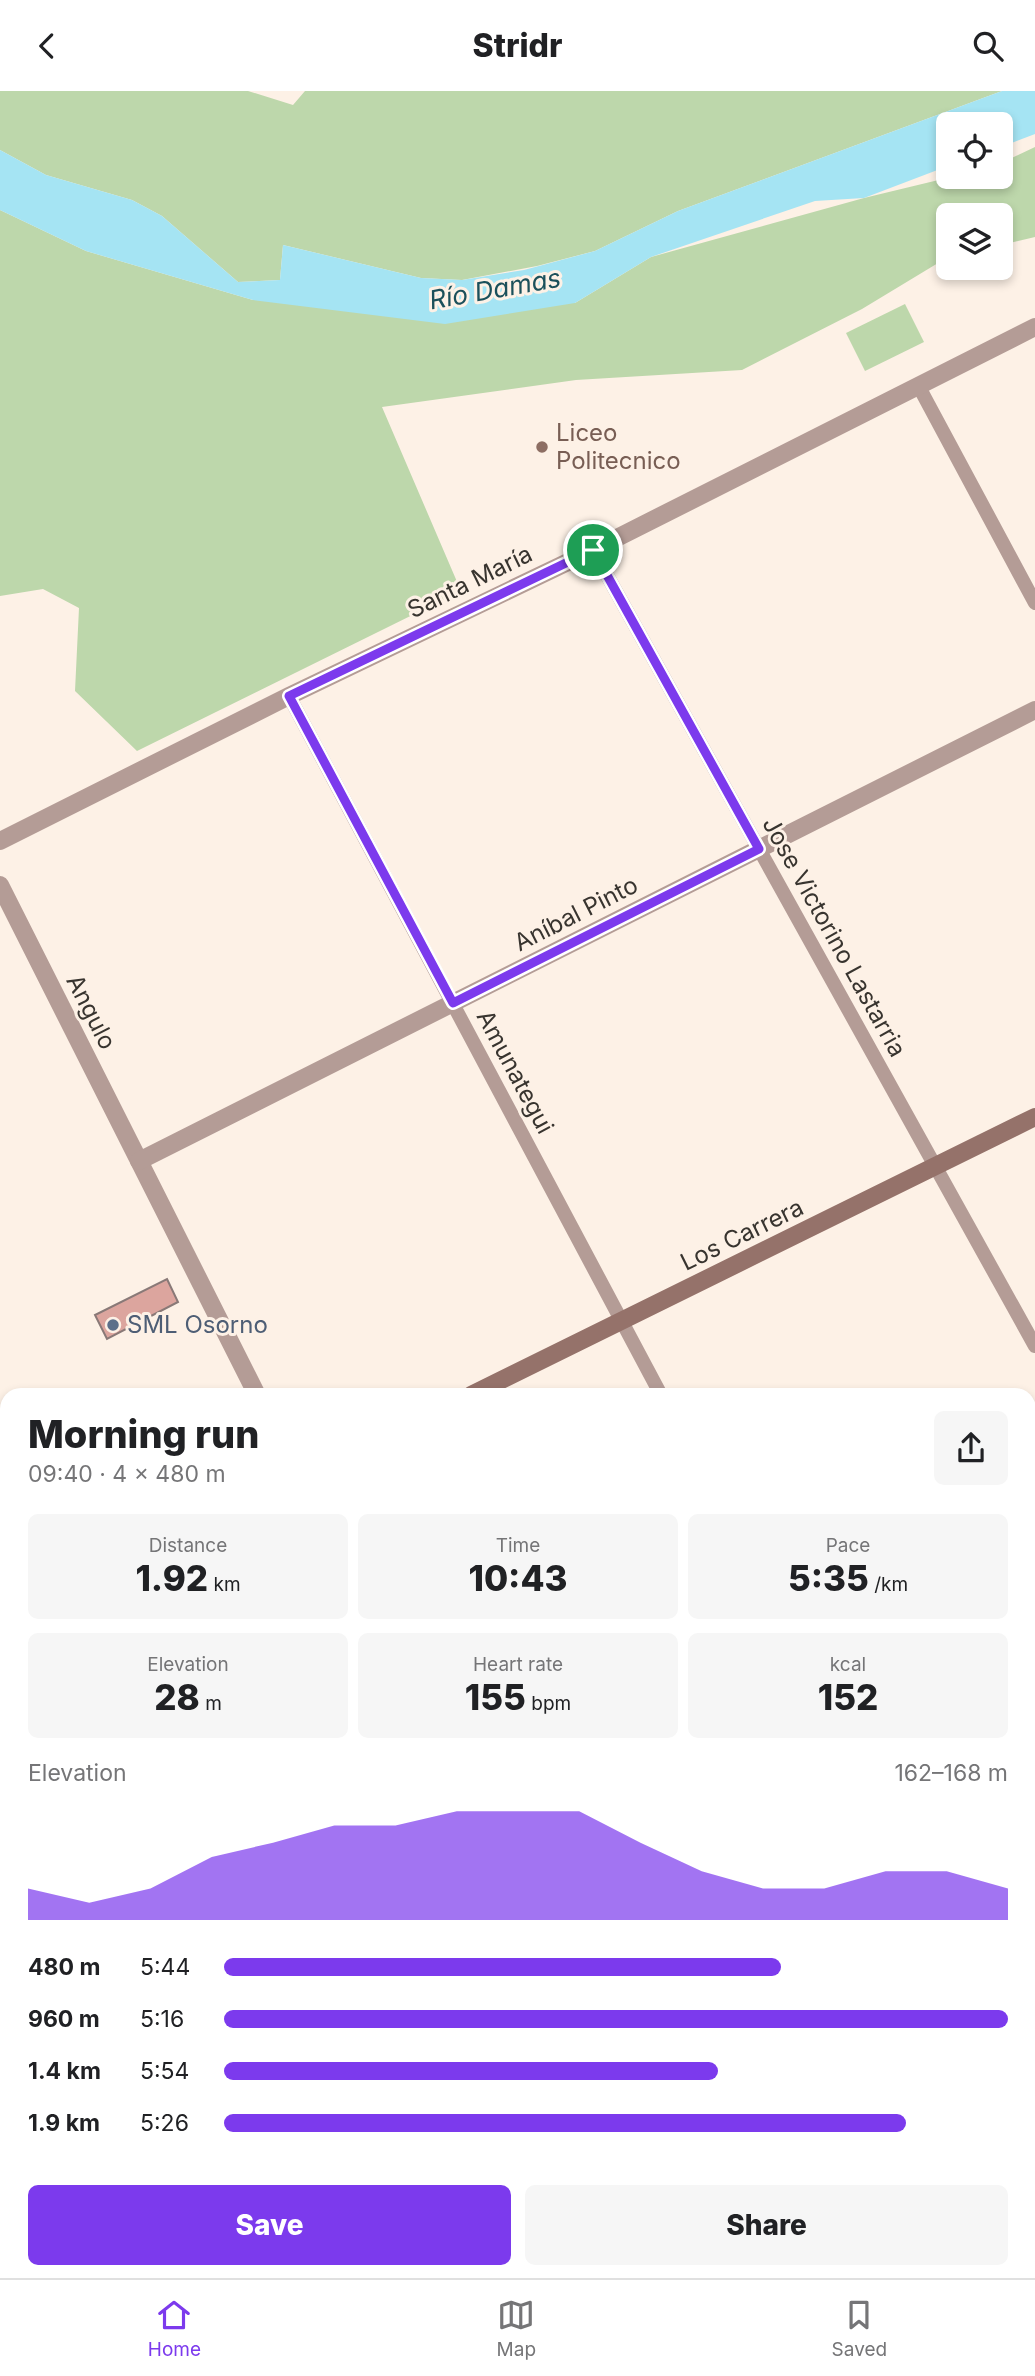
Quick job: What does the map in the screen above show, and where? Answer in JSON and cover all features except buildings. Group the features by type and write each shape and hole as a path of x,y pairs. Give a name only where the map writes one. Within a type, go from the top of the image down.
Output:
{"main road":[{"name":"Los Carrera","path":"486,1388 1035,1117"}],"street":[{"name":"Santa María","path":"0,841 289,696 593,550 1035,327"},
{"path":"918,385 1035,603"},
{"name":"Jose Victorino Lastarria","path":"593,550 1035,1346"},
{"name":"Amunategui","path":"289,696 658,1388"},
{"name":"Aníbal Pinto","path":"139,1161 1035,710"},
{"name":"Angulo","path":"0,885 253,1388"}],"green space":[{"path":"0,91 248,91 293,105 305,91 1002,91 945,112 936,112 936,115 678,211 595,251 537,266 462,280 421,278 283,245 280,280 238,282 162,216 132,200 46,175 0,150"},
{"path":"1035,147 1035,237 1013,242 1013,203 936,203 936,264 862,309 742,370 576,380 382,407 461,591 137,751 75,691 79,608 43,589 0,596 0,210 86,251 253,300 575,303 651,257 864,198 936,181 936,189 1013,189 1013,157"},
{"path":"905,304 924,342 865,371 846,333"}],"water":[{"path":"1002,91 1035,91 1035,134 1013,142 1013,112 945,112"},
{"name":"Río Damas","path":"936,115 936,171 864,198 815,201 651,257 575,303 445,324 253,300 86,251 0,210 0,150 46,175 132,200 162,216 238,282 280,280 283,245 421,278 462,280 524,270 595,251 678,211"}],"place":[{"name":"Liceo Politecnico","path":"542,447"},
{"name":"SML Osorno","path":"113,1325"}],"route":[{"path":"593,550 759,849 453,1003 289,696 593,550"}]}
